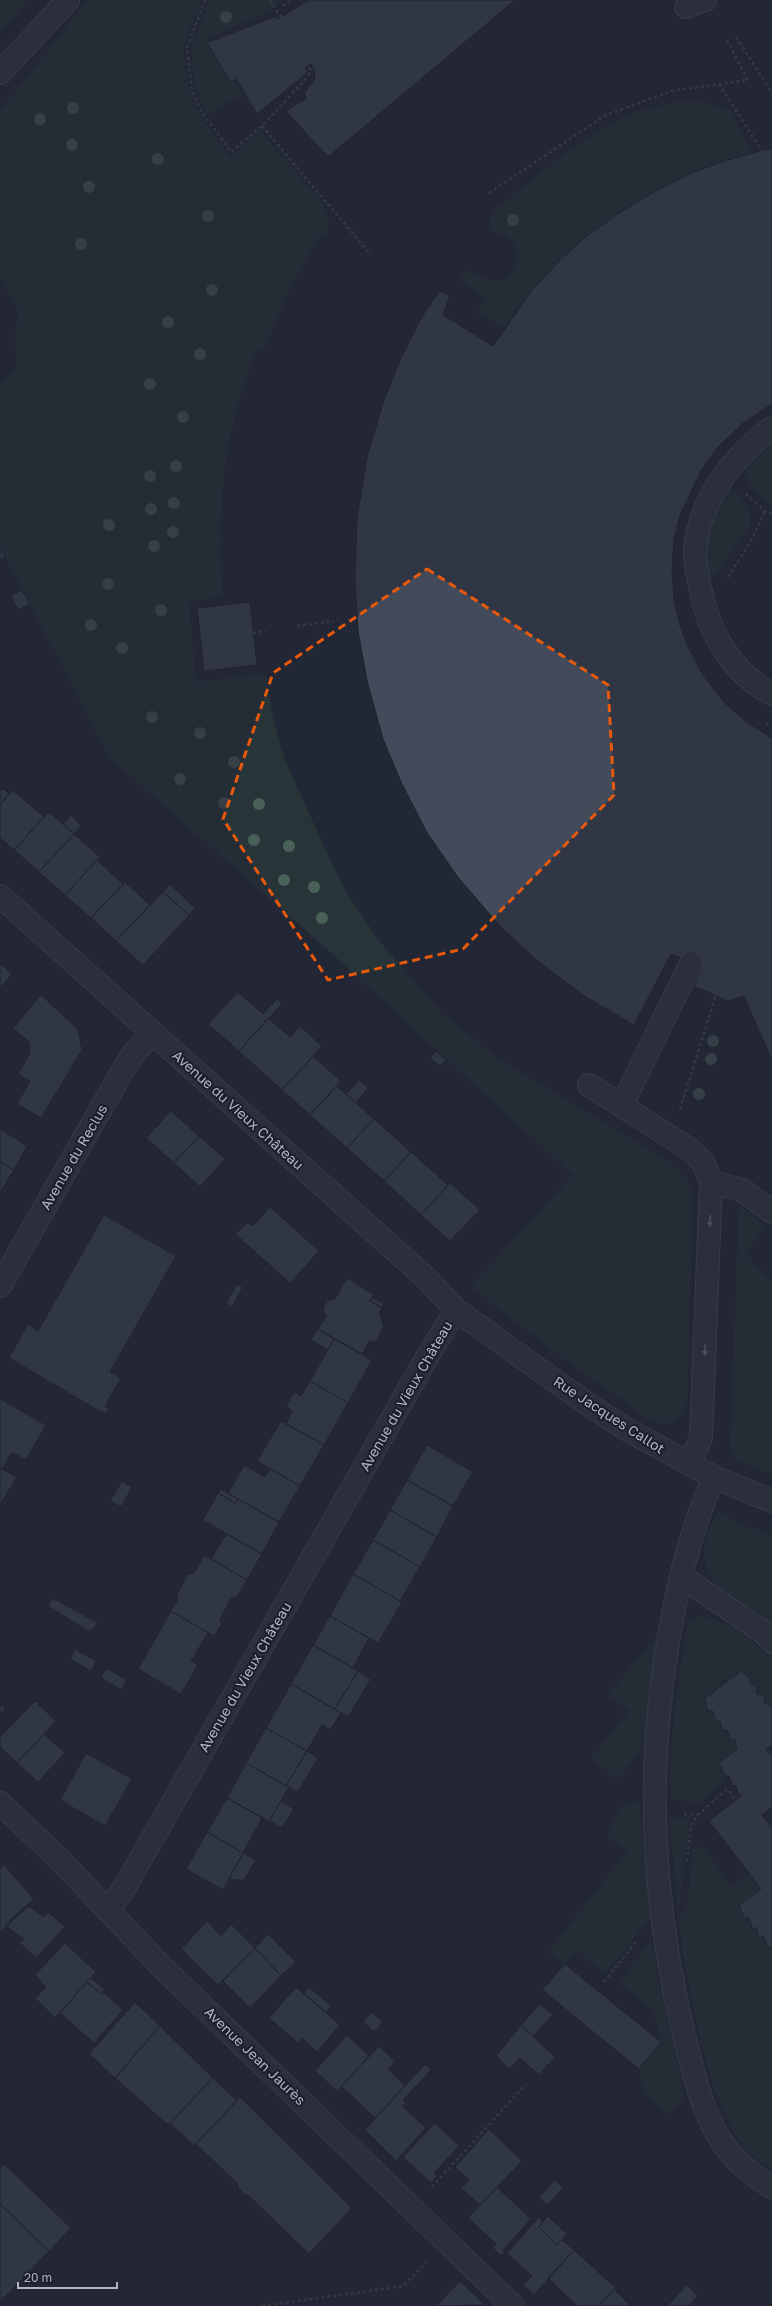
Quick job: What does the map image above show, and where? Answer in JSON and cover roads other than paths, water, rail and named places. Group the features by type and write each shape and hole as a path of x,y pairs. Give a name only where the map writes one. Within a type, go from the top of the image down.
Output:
{"street":[{"path":"0,73 68,0"},
{"path":"772,428 763,434 727,469 711,495 700,526 695,554 703,604 722,648 754,682 772,694"},
{"name":"Avenue du Vieux Château","path":"0,896 430,1283 456,1310 430,1352 123,1890 108,1911"},
{"path":"622,1105 691,963"},
{"name":"Avenue du Reclus","path":"0,1286 123,1070 134,1052 153,1033"},
{"path":"589,1085 689,1149 703,1162 711,1182 702,1438 689,1464"},
{"path":"711,1182 742,1190 772,1212"},
{"name":"Rue Jacques Callot","path":"456,1310 589,1405 689,1464 714,1477 772,1501"},
{"path":"714,1477 701,1504 682,1576 660,1703 656,1762 655,1826 664,1925 673,1984 698,2091 722,2142 754,2177 772,2187"},
{"path":"682,1576 764,1633 772,1642"},
{"name":"Avenue Jean Jaurès","path":"0,1803 61,1861 162,1967 513,2306"}]}
